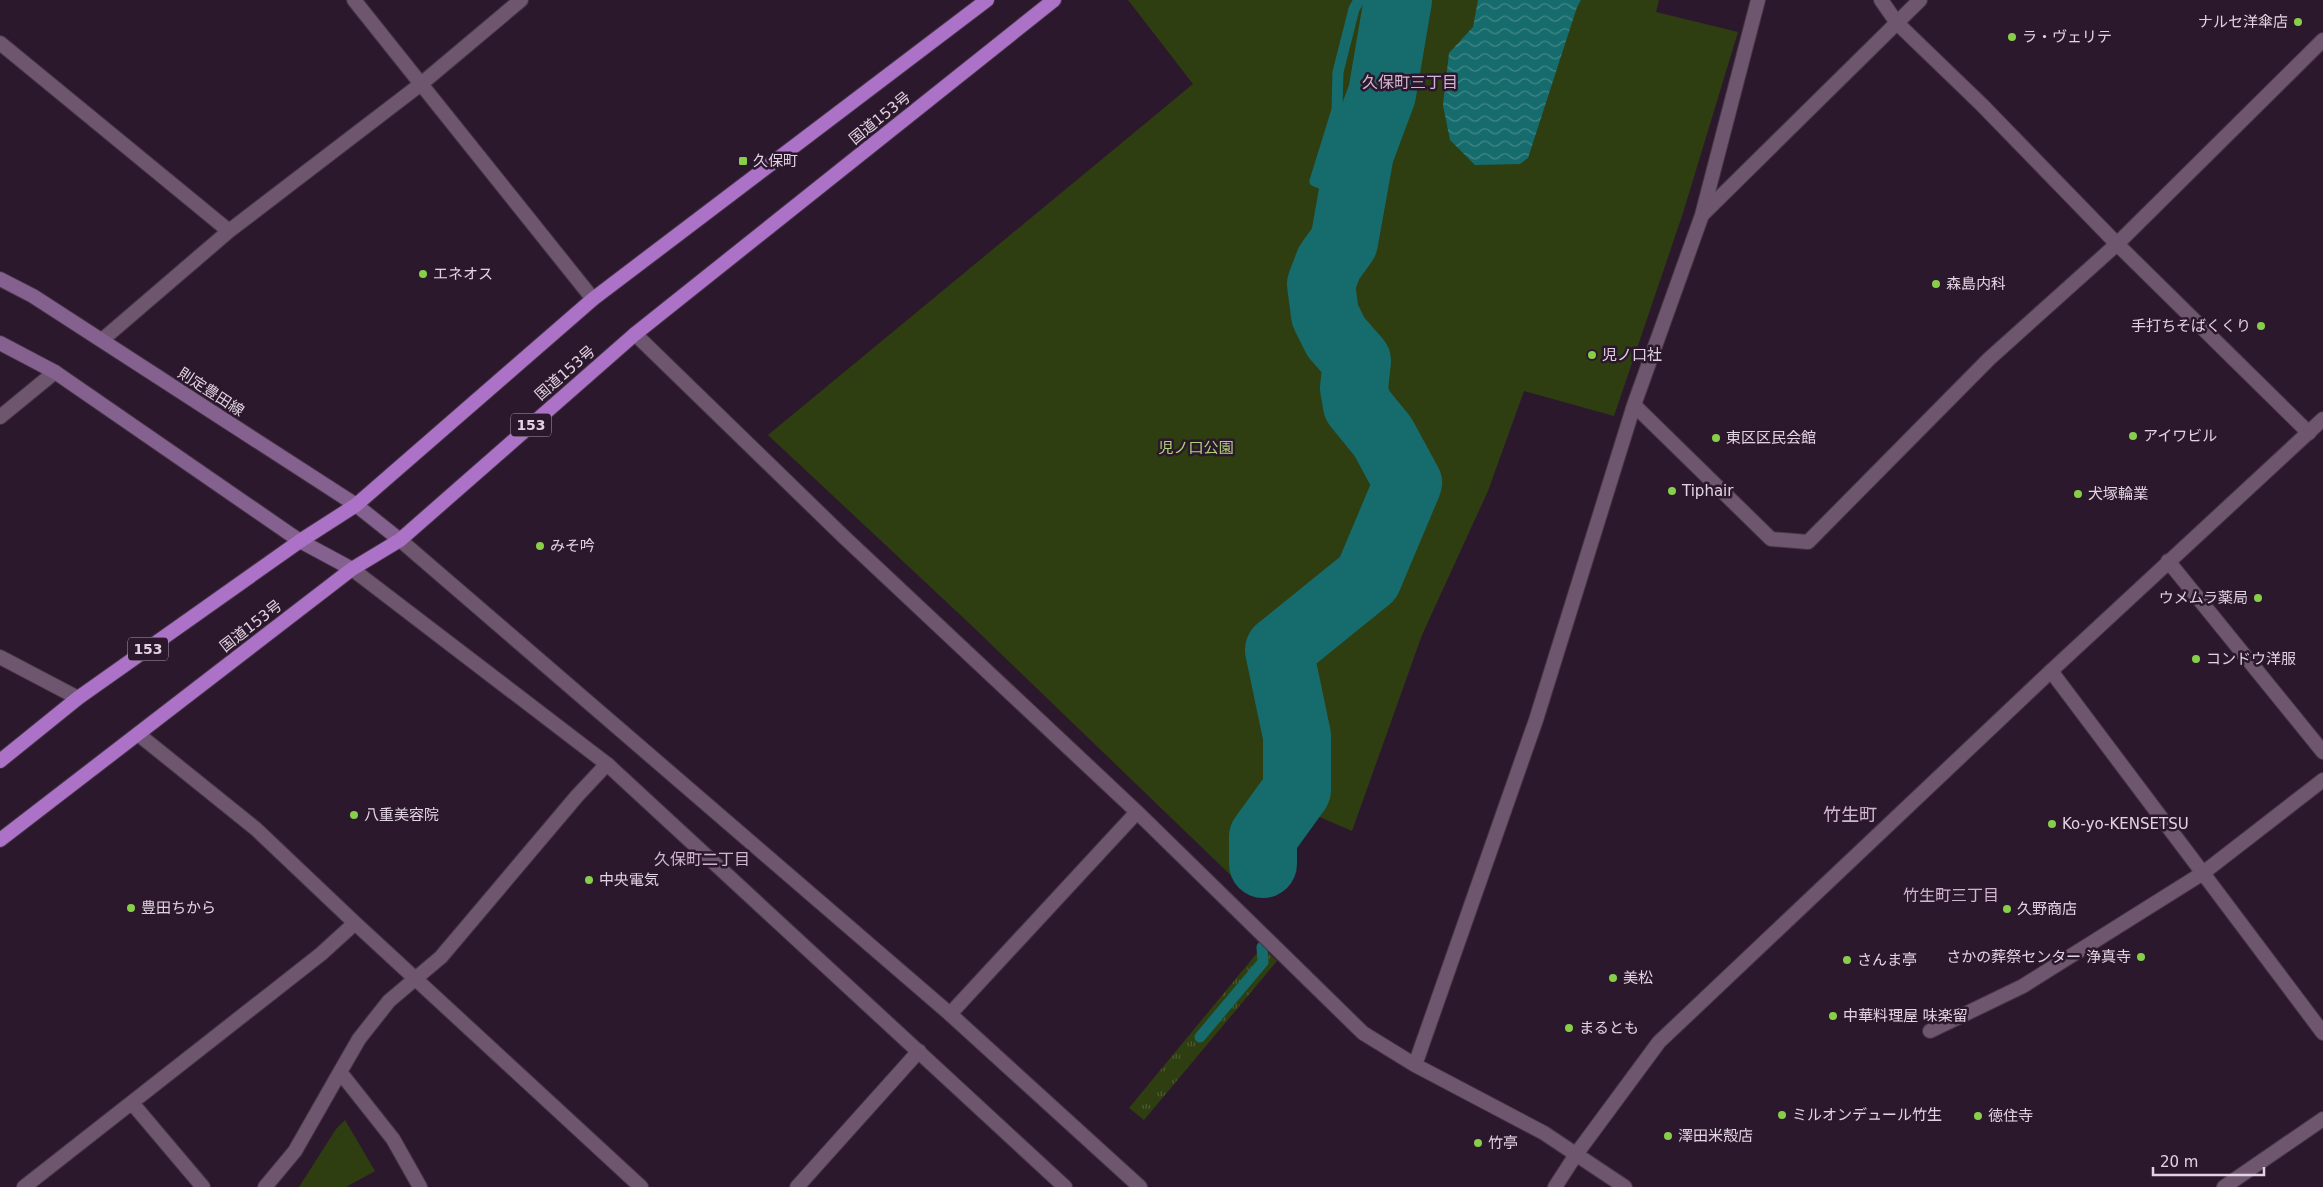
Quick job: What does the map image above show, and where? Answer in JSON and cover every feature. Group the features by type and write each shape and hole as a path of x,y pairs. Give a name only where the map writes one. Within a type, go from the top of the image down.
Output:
{"highway":[{"name":"国道153号","path":"0,761 78,698 300,541 356,505 593,299 987,0"},
{"name":"国道153号","path":"0,840 352,569 400,540 635,334 1054,0"}],"main road":[{"name":"則定豊田線","path":"0,279 33,296 356,505 400,540"},
{"path":"0,343 55,372 300,541 352,569"}],"street":[{"path":"354,0 593,299"},
{"path":"102,340 229,231 421,84 522,0"},
{"path":"1415,1065 1536,720 1634,405 1702,215 1758,0"},
{"path":"1880,0 1897,22 1982,105 2117,244 2309,433"},
{"path":"1702,215 1920,0"},
{"path":"1634,405 1771,539 1808,542 1989,359 2117,244 2323,40"},
{"path":"0,43 229,231"},
{"path":"635,334 844,537 1137,812 1363,1033 1415,1065 1544,1133 1626,1187"},
{"path":"0,417 55,372"},
{"path":"1555,1187 1577,1153 1659,1042 2168,561 2323,419"},
{"path":"400,540 950,1014 1140,1187"},
{"path":"2168,561 2323,752"},
{"path":"352,569 607,764 1065,1187"},
{"path":"0,657 78,698"},
{"path":"2051,671 2323,1033"},
{"path":"138,734 256,829 640,1187"},
{"path":"266,1187 295,1151 358,1039 389,1001 441,957 577,796 607,764"},
{"path":"1930,1031 2023,986 2203,873 2323,780"},
{"path":"950,1014 1137,812"},
{"path":"24,1187 322,954 355,923"},
{"path":"796,1187 919,1051"},
{"path":"340,1072 393,1139 420,1187"},
{"path":"132,1103 203,1187"},
{"path":"2224,1187 2323,1119"}],"green space":[{"name":"児ノ口公園","path":"1128,0 1659,0 1656,12 1738,32 1683,213 1614,416 1524,391 1488,491 1422,635 1352,831 1315,815 1245,889 970,624 768,435 1193,84"},
{"path":"1262,947 1277,961 1144,1120 1129,1108"},
{"path":"345,1120 375,1171 346,1187 299,1187 336,1129"}],"water":[{"path":"1478,0 1581,0 1577,7 1528,158 1520,164 1475,165 1450,140 1443,105 1449,53 1473,27"},
{"path":"1318,242 1328,249 1321,284 1323,307 1340,343 1318,367 1301,334 1290,297 1295,262 1307,245"}],"waterway":[{"path":"1351,197 1315,181 1337,110 1338,72 1354,9 1359,0"},
{"path":"1263,864 1263,837 1297,790 1297,736 1279,650 1368,578 1408,483 1383,437 1357,405 1354,388 1357,361 1336,337 1325,315 1321,284 1329,263 1344,242 1360,153 1382,94 1398,0"},
{"path":"1262,892 1263,864"},
{"path":"1200,1037 1263,962 1262,947"}],"place":[{"name":"ナルセ洋傘店","path":"2298,22"},
{"name":"ラ・ヴェリテ","path":"2012,37"},
{"name":"久保町","path":"743,161"},
{"name":"エネオス","path":"423,274"},
{"name":"森島内科","path":"1936,284"},
{"name":"手打ちそばくくり","path":"2261,326"},
{"name":"児ノ口社","path":"1592,355"},
{"name":"アイワビル","path":"2133,436"},
{"name":"東区区民会館","path":"1716,438"},
{"name":"Tiphair","path":"1672,491"},
{"name":"犬塚輪業","path":"2078,494"},
{"name":"みそ吟","path":"540,546"},
{"name":"ウメムラ薬局","path":"2258,598"},
{"name":"コンドウ洋服","path":"2196,659"},
{"name":"八重美容院","path":"354,815"},
{"name":"Ko-yo-KENSETSU","path":"2052,824"},
{"name":"中央電気","path":"589,880"},
{"name":"豊田ちから","path":"131,908"},
{"name":"久野商店","path":"2007,909"},
{"name":"さかの葬祭センター 浄真寺","path":"2141,957"},
{"name":"さんま亭","path":"1847,960"},
{"name":"美松","path":"1613,978"},
{"name":"中華料理屋 味楽留","path":"1833,1016"},
{"name":"まるとも","path":"1569,1028"},
{"name":"ミルオンデュール竹生","path":"1782,1115"},
{"name":"徳住寺","path":"1978,1116"},
{"name":"澤田米殻店","path":"1668,1136"},
{"name":"竹亭","path":"1478,1143"}],"district":[{"name":"久保町三丁目","path":"1410,82"},
{"name":"竹生町","path":"1850,814"},
{"name":"久保町二丁目","path":"702,859"},
{"name":"竹生町三丁目","path":"1951,895"}]}
